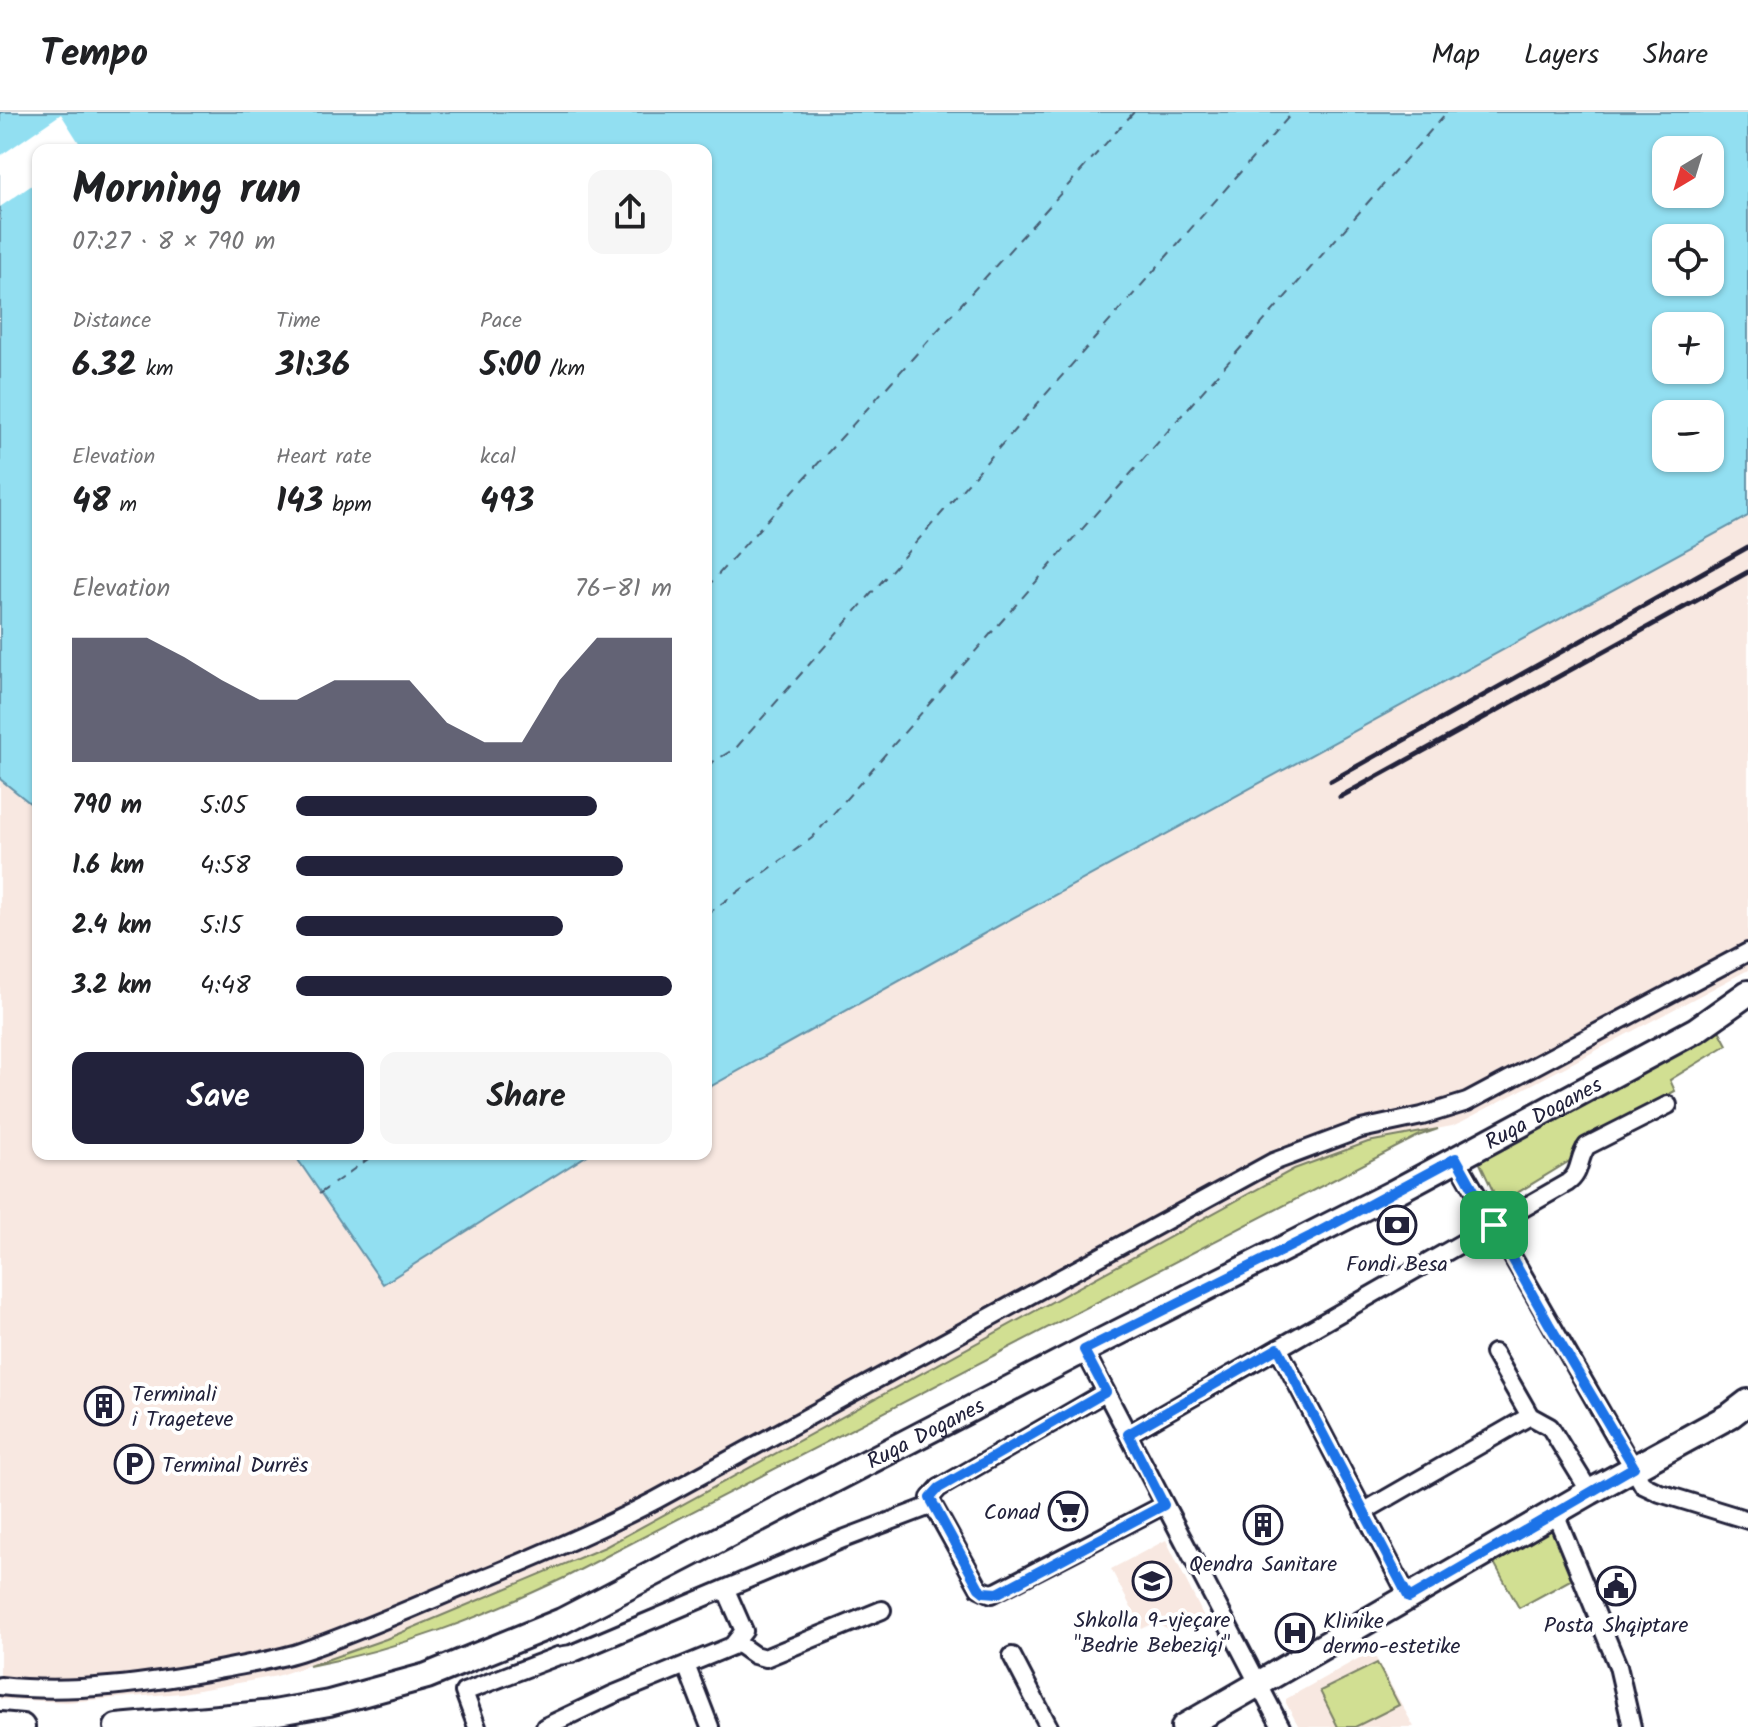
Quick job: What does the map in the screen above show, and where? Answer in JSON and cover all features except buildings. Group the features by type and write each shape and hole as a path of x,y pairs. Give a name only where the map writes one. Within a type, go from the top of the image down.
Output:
{"main road":[{"path":"1696,1030 1748,993"},
{"path":"1696,1030 1748,1014"},
{"name":"Ruga Doganes","path":"117,1727 275,1720 427,1676 562,1621 1272,1256 1696,1030"},
{"path":"1184,1727 1590,1492 1731,1415 1748,1402"},
{"path":"0,1725 22,1727"}],"street":[{"path":"0,1686 53,1689 94,1687 193,1675 296,1653 366,1628 554,1550 670,1493 1273,1162 1361,1129 1422,1116 1467,1102 1748,952"},
{"path":"1128,1434 1574,1179 1587,1146 1668,1105"},
{"path":"1456,1158 1643,1485 1748,1520"},
{"path":"1278,1348 1409,1598"},
{"path":"1084,1350 1281,1727"},
{"path":"1494,1353 1530,1416 1550,1427 1590,1492"},
{"path":"1106,1392 939,1488 930,1498 933,1505 979,1588 992,1594 1164,1505"},
{"path":"1363,1512 1530,1416"},
{"path":"477,1727 464,1692 558,1656 571,1654 843,1539 933,1505"},
{"path":"1555,1513 1618,1666 1632,1727"},
{"path":"545,1727 612,1695 737,1643 744,1631 726,1590"},
{"path":"737,1643 754,1655 765,1658 882,1610"},
{"path":"1012,1656 1049,1727"},
{"path":"686,1665 710,1727"}],"shaded area":[{"path":"1748,516 1748,970 1452,1126 1368,1142 1294,1169 605,1547 386,1639 277,1676 182,1693 67,1702 0,1699 0,779 32,805 32,1160 298,1160 383,1284 579,1160 712,1160 712,1086"},
{"name":"Shkolla 9-vjeçare \"Bedrie Bebeziqi\"","path":"1166,1540 1204,1617 1173,1632 1154,1623 1142,1629 1111,1569"},
{"path":"1372,1651 1414,1727 1299,1727 1286,1699"}],"green space":[{"path":"1718,1028 1727,1045 1670,1080 1675,1091 1576,1144 1571,1160 1499,1204 1477,1157"},
{"path":"1438,1129 1418,1136 566,1577 440,1630 376,1651 309,1666 386,1639 605,1547 1294,1169 1368,1142"},
{"path":"1550,1526 1574,1578 1519,1608 1492,1559"},
{"path":"1377,1663 1399,1705 1355,1727 1338,1727 1320,1691"}],"water":[{"path":"0,112 1748,112 1748,516 712,1086 712,144 32,144 32,805 0,779"},
{"path":"298,1160 579,1160 383,1284"}],"pier":[{"path":"61,114 80,144 32,144 32,185 0,207 0,156"}],"ferry route":[{"path":"712,581 1134,112"},
{"path":"712,762 736,748 1293,112"},
{"path":"712,911 812,838 1447,112"},
{"path":"319,1194 367,1160"}],"railway":[{"path":"1331,781 1748,547"},
{"path":"1340,797 1748,572"}],"place":[{"name":"Fondi Besa","path":"1397,1225"},
{"name":"Terminali i Trageteve","path":"104,1406"},
{"name":"Terminal Durrës","path":"134,1464"},
{"name":"Conad","path":"1068,1511"},
{"name":"Qendra Sanitare","path":"1263,1525"},
{"name":"Shkolla 9-vjeçare \"Bedrie Bebeziqi\"","path":"1152,1581"},
{"name":"Posta Shqiptare","path":"1616,1586"},
{"name":"Klinike dermo-estetike","path":"1295,1633"}],"route":[{"path":"1456,1158 1494,1225 1634,1467 1409,1598 1278,1348 1128,1434 1164,1505 998,1593 984,1592 979,1588 930,1498 939,1488 1106,1392 1084,1350 1311,1236 1456,1158"}]}
